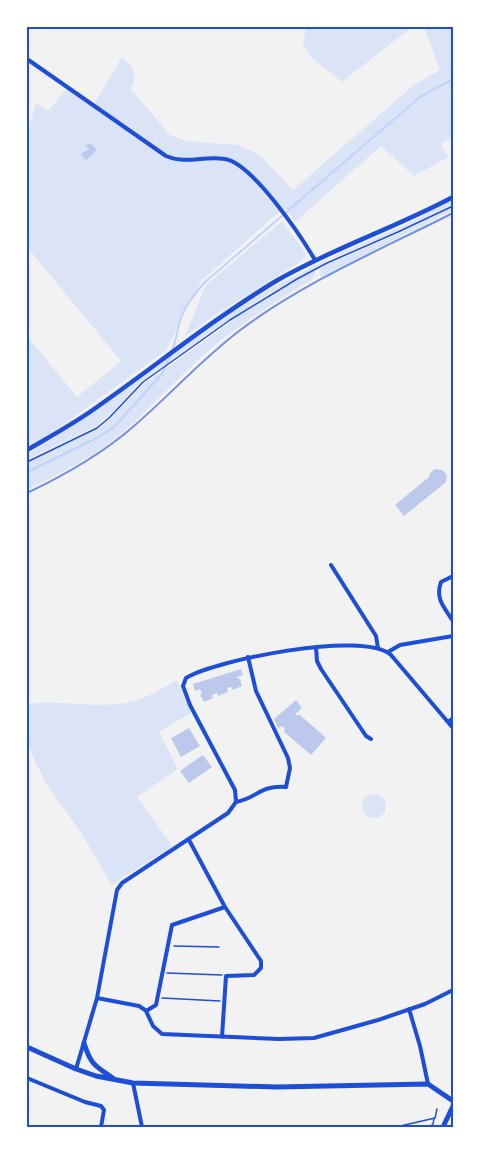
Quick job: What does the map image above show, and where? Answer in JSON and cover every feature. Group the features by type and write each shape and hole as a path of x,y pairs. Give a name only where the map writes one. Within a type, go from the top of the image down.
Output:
{"main road":[{"path":"84,1043 90,1061 115,1080"},
{"path":"27,1047 76,1069 133,1083 277,1087 428,1084 453,1101"},
{"path":"442,1127 453,1106"}],"street":[{"path":"27,59 175,160 226,159 240,165 286,218 315,260"},
{"path":"27,450 96,408 218,317 277,281 315,260 453,197"},
{"path":"331,565 376,636 378,648"},
{"path":"453,576 441,582 438,592 440,600 453,621"},
{"path":"388,652 400,645 453,636"},
{"path":"316,647 317,661 321,669 366,736 371,739"},
{"path":"236,802 235,790 190,705 183,686 188,676 248,657 316,647 378,648 388,652 453,728"},
{"path":"76,1069 97,998 117,890 122,883 228,813 236,802 264,788 286,787 290,768 288,758 256,691 248,657"},
{"path":"448,722 453,718"},
{"path":"189,840 225,907 261,961 261,968 254,975 226,976 222,1036"},
{"path":"146,1011 156,1005 172,925 225,907"},
{"path":"97,998 139,1006 146,1011 153,1026 162,1034 279,1039 314,1038 378,1020 409,1010 453,990"},
{"path":"409,1010 428,1084"},
{"path":"27,1078 85,1102 101,1106 105,1110 101,1127"},
{"path":"133,1083 142,1127"}],"path":[{"path":"27,462 96,428 110,417 143,382 230,320 316,268 453,206"},
{"path":"167,946 219,947"},
{"path":"163,973 226,976"},
{"path":"158,998 224,1001"},
{"path":"430,1127 434,1124 437,1109"},
{"path":"396,1127 435,1118"}],"shaded area":[{"path":"306,27 412,27 342,82 311,57 303,44"},
{"path":"424,27 453,27 453,136 441,144 448,157 414,176 381,146 295,222 286,209 279,212 201,281 166,350 46,437 27,446 27,336 77,397 121,361 27,247 27,137 36,102 48,111 68,87 94,104 122,57 134,72 131,89 170,135 186,141 238,145 260,155 293,190 415,84 440,70"},
{"path":"453,199 453,204 412,225 334,258 334,256 411,222"},
{"path":"453,207 453,210 321,278 319,272 323,266 396,235"},
{"path":"282,221 306,254 303,260 185,336 206,285"},
{"path":"328,259 218,327 140,382 115,410 96,426 27,460 27,454 117,396 226,316 269,289"},
{"path":"314,270 315,275 310,281 261,311 215,345 107,445 27,490 27,463 102,426 145,383 238,317"},
{"path":"177,680 191,713 159,732 178,769 137,797 171,844 168,850 112,886 82,834 47,785 34,759 27,741 27,704 122,704 146,697"},
{"path":"374,794 383,797 386,806 383,815 374,818 365,815 362,806 365,797"}],"building":[{"path":"90,143 97,150 86,160 81,154 89,149 86,146"},
{"path":"435,469 442,470 447,475 446,482 404,516 395,505 429,477"},
{"path":"241,669 243,675 237,677 240,678 242,686 233,690 232,687 227,688 228,692 218,696 217,693 212,695 213,698 204,702 200,689 195,691 193,684"},
{"path":"296,700 302,708 295,714 298,716 299,714 326,738 311,755 284,732 285,729 282,726 278,728 274,719"},
{"path":"189,728 200,746 181,757 171,738"},
{"path":"203,755 212,767 189,783 180,771"}],"waterway":[{"path":"172,351 184,311 204,283 420,97 453,79"},
{"path":"27,472 113,428 162,374 170,356"}],"railway":[{"path":"27,493 83,463 109,446 212,354 263,314 316,282 453,213"}]}
